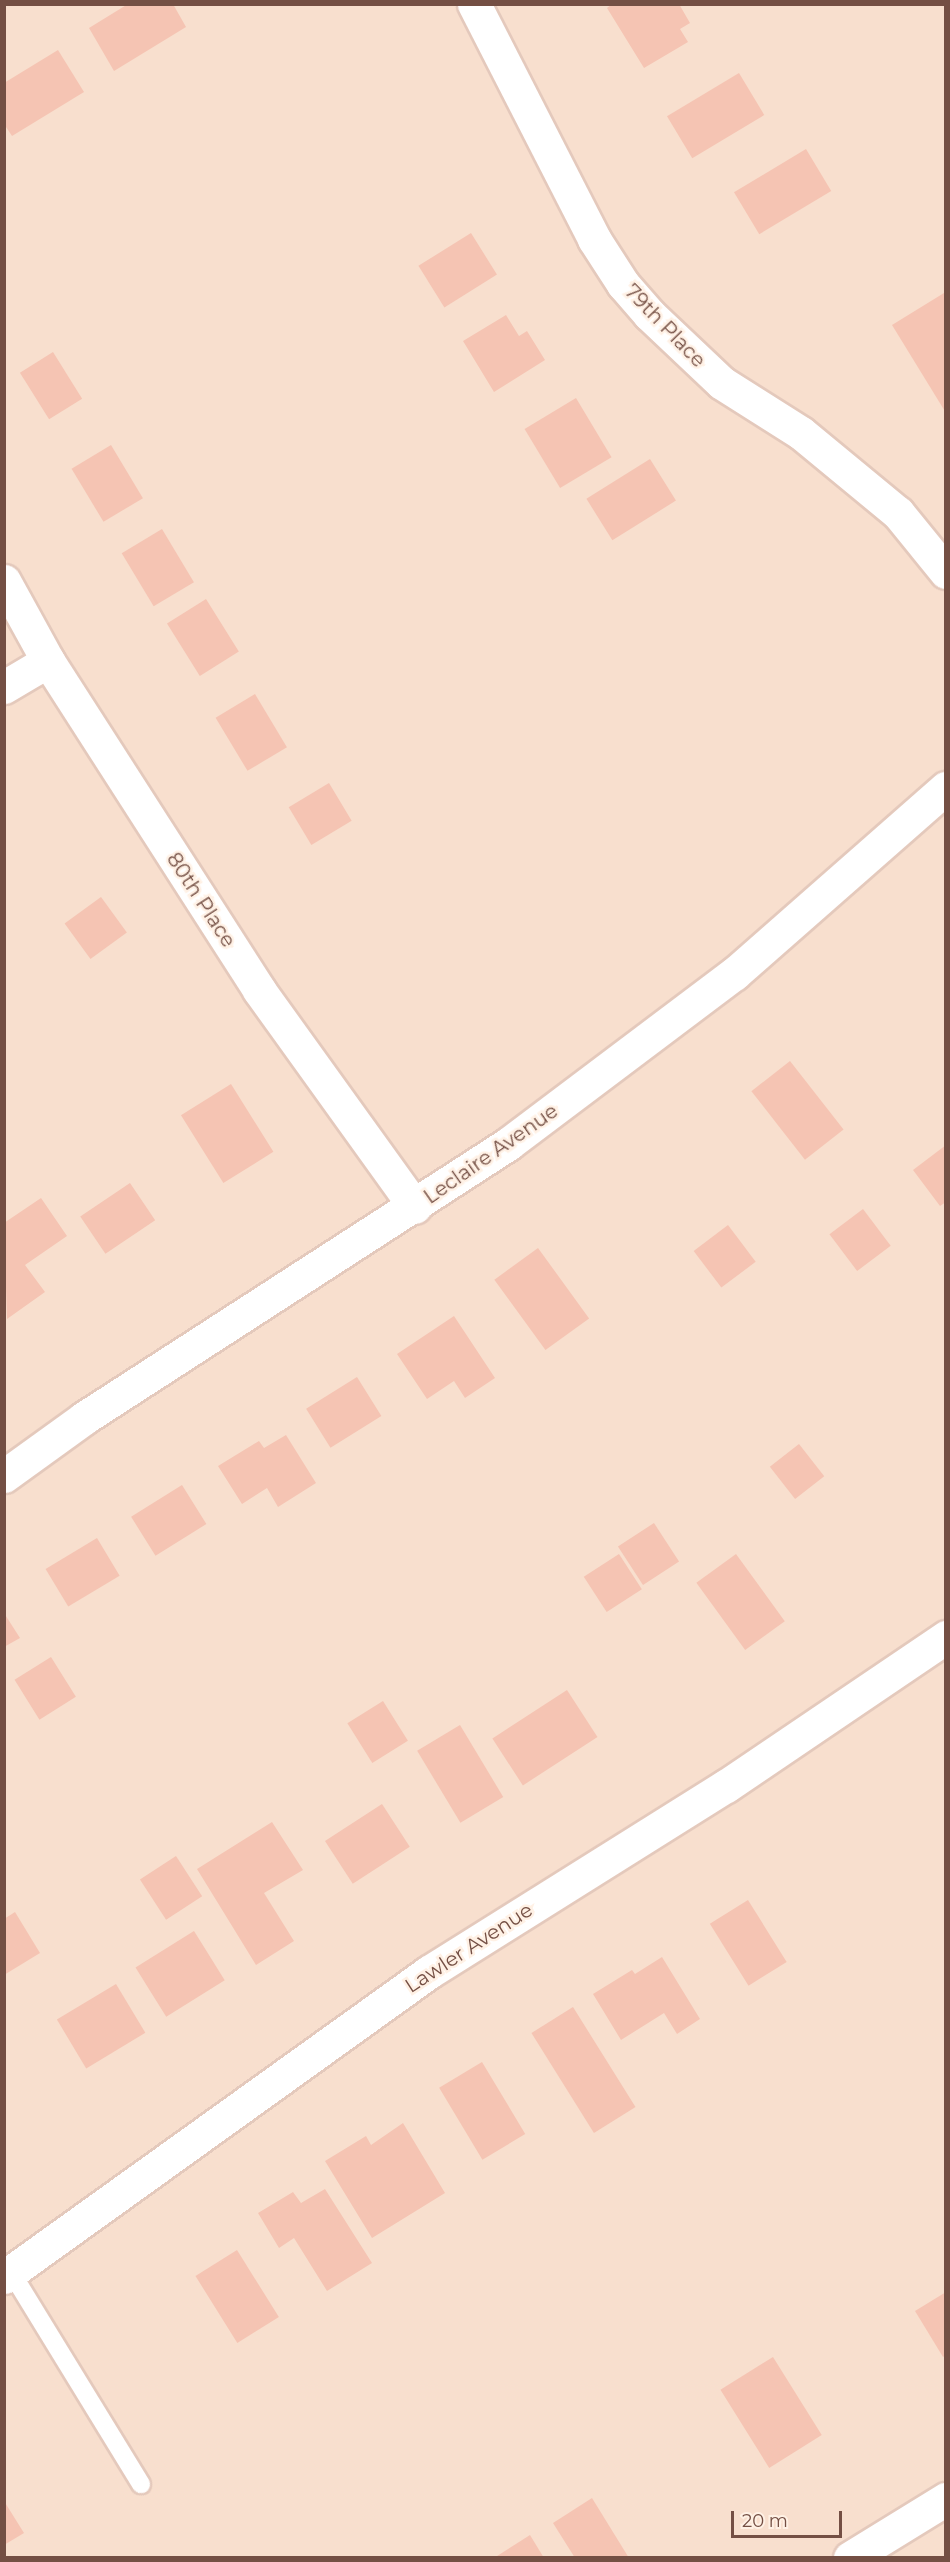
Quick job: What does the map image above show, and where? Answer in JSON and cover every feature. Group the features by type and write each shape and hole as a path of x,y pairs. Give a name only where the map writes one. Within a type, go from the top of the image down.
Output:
{"street":[{"name":"79th Place","path":"474,4 594,239 623,284 649,314 722,383 801,433 898,513 945,572"},
{"name":"80th Place","path":"4,581 48,661 259,990 414,1207"},
{"path":"4,687 48,661"},
{"name":"Leclaire Avenue","path":"4,1476 84,1418 414,1207 508,1144 734,974 945,788"},
{"name":"Lawler Avenue","path":"8,2274 429,1972 726,1786 945,1637"},
{"path":"850,2558 945,2499"}],"lane":[{"path":"8,2274 141,2484"}],"shaded area":[{"path":"5,5 945,5 945,2557 5,2557"}],"building":[{"path":"128,4 173,4 186,27 114,71 89,28"},
{"path":"612,4 679,4 690,23 680,29 688,42 644,68 607,8"},
{"path":"58,50 84,92 12,136 4,124 4,83"},
{"path":"739,73 764,115 692,158 667,116"},
{"path":"806,149 831,191 759,234 734,192"},
{"path":"471,233 497,275 444,307 418,266"},
{"path":"944,293 946,296 946,413 892,325"},
{"path":"506,315 519,336 527,331 545,360 494,392 463,341"},
{"path":"53,352 82,399 49,419 20,373"},
{"path":"576,398 612,457 560,488 525,429"},
{"path":"111,445 143,498 104,522 72,469"},
{"path":"650,459 676,501 612,540 586,499"},
{"path":"162,529 194,582 154,606 122,553"},
{"path":"206,599 239,652 200,676 167,623"},
{"path":"255,694 287,747 248,771 216,718"},
{"path":"329,783 352,821 311,845 289,807"},
{"path":"101,897 127,933 90,959 65,923"},
{"path":"790,1061 844,1130 805,1160 751,1091"},
{"path":"231,1084 273,1152 223,1183 181,1115"},
{"path":"946,1145 946,1202 940,1206 913,1170"},
{"path":"130,1183 155,1220 105,1254 80,1217"},
{"path":"41,1198 67,1236 25,1265 45,1292 7,1319 4,1223"},
{"path":"863,1209 891,1246 857,1271 829,1234"},
{"path":"728,1225 756,1262 721,1288 694,1251"},
{"path":"538,1248 589,1318 545,1350 494,1280"},
{"path":"454,1316 495,1378 465,1398 454,1381 427,1399 397,1354"},
{"path":"357,1377 381,1416 330,1448 306,1409"},
{"path":"286,1435 316,1483 278,1507 267,1488 242,1504 218,1466 259,1441 264,1448"},
{"path":"799,1444 824,1476 795,1499 770,1467"},
{"path":"182,1485 206,1524 155,1556 131,1517"},
{"path":"654,1523 679,1562 643,1585 618,1546"},
{"path":"97,1538 120,1576 68,1607 46,1569"},
{"path":"619,1554 642,1589 607,1612 584,1577"},
{"path":"736,1554 785,1621 745,1650 696,1583"},
{"path":"4,1613 20,1638 4,1647"},
{"path":"51,1657 76,1697 39,1720 15,1680"},
{"path":"567,1690 597,1737 523,1785 492,1738"},
{"path":"383,1701 408,1741 372,1763 347,1723"},
{"path":"460,1725 503,1797 460,1823 417,1751"},
{"path":"382,1804 410,1847 353,1884 325,1841"},
{"path":"272,1822 303,1870 264,1893 294,1941 256,1965 197,1869"},
{"path":"176,1856 202,1896 166,1920 140,1879"},
{"path":"748,1900 787,1962 749,1986 710,1924"},
{"path":"15,1912 40,1953 4,1975 4,1919"},
{"path":"194,1931 225,1980 166,2017 135,1968"},
{"path":"662,1957 700,2019 677,2034 664,2013 621,2040 593,1994 632,1970 635,1974"},
{"path":"116,1984 145,2033 86,2068 57,2020"},
{"path":"573,2007 636,2107 594,2133 531,2033"},
{"path":"482,2062 525,2134 482,2160 439,2088"},
{"path":"403,2123 445,2193 372,2238 325,2161 366,2136 371,2145"},
{"path":"325,2189 372,2263 327,2291 294,2238 279,2248 258,2213 293,2192 301,2203"},
{"path":"237,2250 279,2317 237,2343 195,2276"},
{"path":"946,2292 946,2355 943,2357 915,2311"},
{"path":"773,2357 822,2435 769,2468 720,2390"},
{"path":"592,2498 629,2558 575,2558 553,2523"},
{"path":"4,2501 24,2533 4,2545"},
{"path":"530,2535 544,2558 494,2558"}]}
